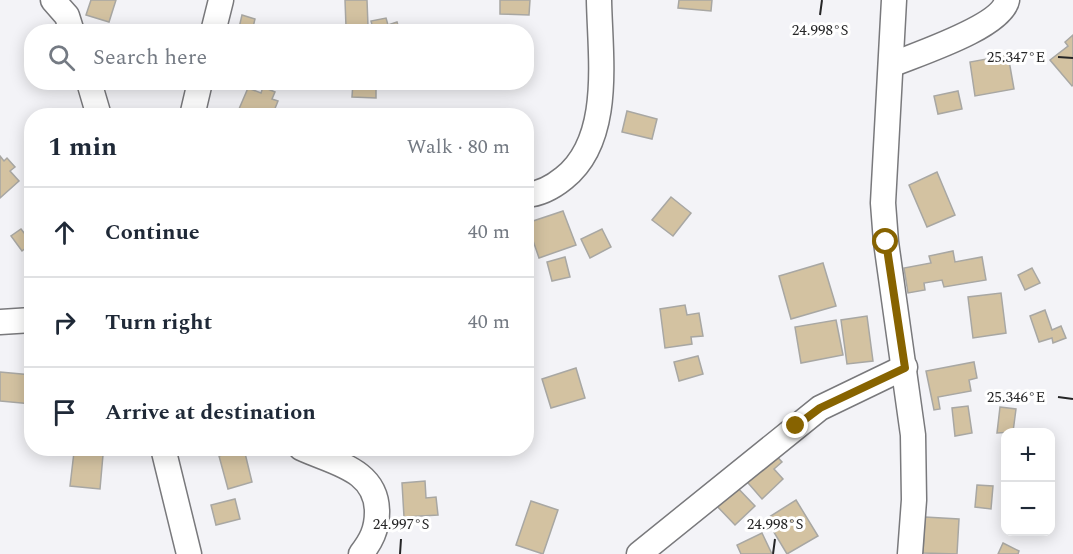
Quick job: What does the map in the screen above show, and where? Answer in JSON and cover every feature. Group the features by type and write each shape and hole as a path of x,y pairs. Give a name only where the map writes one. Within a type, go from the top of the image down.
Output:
{"street":[{"path":"53,0 67,16 70,24"},
{"path":"215,24 221,0"},
{"path":"534,194 556,184 579,166 592,138 600,97 600,0"},
{"path":"894,0 883,203 886,242 914,435 915,500 910,554"},
{"path":"891,66 990,22 1006,8 1007,0"},
{"path":"91,90 97,108"},
{"path":"194,108 198,90"},
{"path":"0,322 24,320"},
{"path":"639,554 820,408 905,368"},
{"path":"165,456 189,554"},
{"path":"325,456 365,479 376,497 376,523 372,540 361,554"}],"building":[{"path":"91,0 116,0 109,22 86,15"},
{"path":"345,0 367,0 368,24 346,24"},
{"path":"500,0 530,0 529,15 500,14"},
{"path":"679,0 712,0 711,11 678,8"},
{"path":"242,15 255,19 254,24 240,24"},
{"path":"386,18 388,24 372,24 371,21"},
{"path":"1073,35 1072,86 1050,60 1068,46 1065,42"},
{"path":"1008,55 1014,89 975,96 970,62"},
{"path":"247,90 261,93 262,90 275,92 272,99 278,101 275,108 239,108"},
{"path":"352,90 376,90 376,98 352,97"},
{"path":"958,91 962,109 938,114 934,96"},
{"path":"627,111 657,119 652,139 622,132"},
{"path":"0,156 4,161 7,158 15,167 10,171 19,181 0,198"},
{"path":"937,172 955,215 927,227 909,185"},
{"path":"671,197 691,213 673,236 652,220"},
{"path":"563,211 576,245 539,258 534,243 534,221"},
{"path":"21,229 24,233 24,249 22,251 11,236"},
{"path":"602,229 611,247 590,258 581,239"},
{"path":"953,251 955,262 982,257 986,280 944,287 942,280 924,283 925,290 908,293 904,268 931,263 929,256"},
{"path":"565,257 570,277 552,281 547,262"},
{"path":"823,263 836,306 791,319 779,276"},
{"path":"1032,268 1040,283 1025,290 1018,275"},
{"path":"1001,293 1006,333 973,338 968,297"},
{"path":"685,305 687,315 699,313 703,336 691,337 692,344 665,348 660,309"},
{"path":"1045,310 1052,330 1061,326 1066,338 1053,343 1052,338 1039,342 1030,316"},
{"path":"867,316 873,361 847,364 841,320"},
{"path":"836,320 843,355 801,363 795,327"},
{"path":"698,356 703,374 679,381 674,362"},
{"path":"974,362 977,378 969,380 971,391 938,397 940,409 934,410 926,371"},
{"path":"576,368 585,398 551,408 542,379"},
{"path":"0,372 24,374 24,403 0,401"},
{"path":"968,406 972,433 955,436 952,408"},
{"path":"1000,407 1016,409 1014,428 1001,428 1001,433 997,433"},
{"path":"771,450 782,462 774,469 783,479 762,499 742,476"},
{"path":"74,456 103,456 100,489 70,486"},
{"path":"219,456 246,456 252,482 228,489"},
{"path":"425,481 426,498 436,497 438,515 404,517 402,483"},
{"path":"733,483 755,506 735,525 713,502"},
{"path":"977,485 993,486 991,509 975,507"},
{"path":"235,499 240,519 216,525 211,505"},
{"path":"796,500 818,536 787,554 766,519"},
{"path":"531,501 558,510 543,554 516,545"},
{"path":"925,517 959,519 957,554 923,553"},
{"path":"762,533 772,554 741,554 737,545"},
{"path":"1003,543 1019,551 1018,554 998,554"}],"route":[{"path":"796,426 820,408 905,368 886,242"}]}
